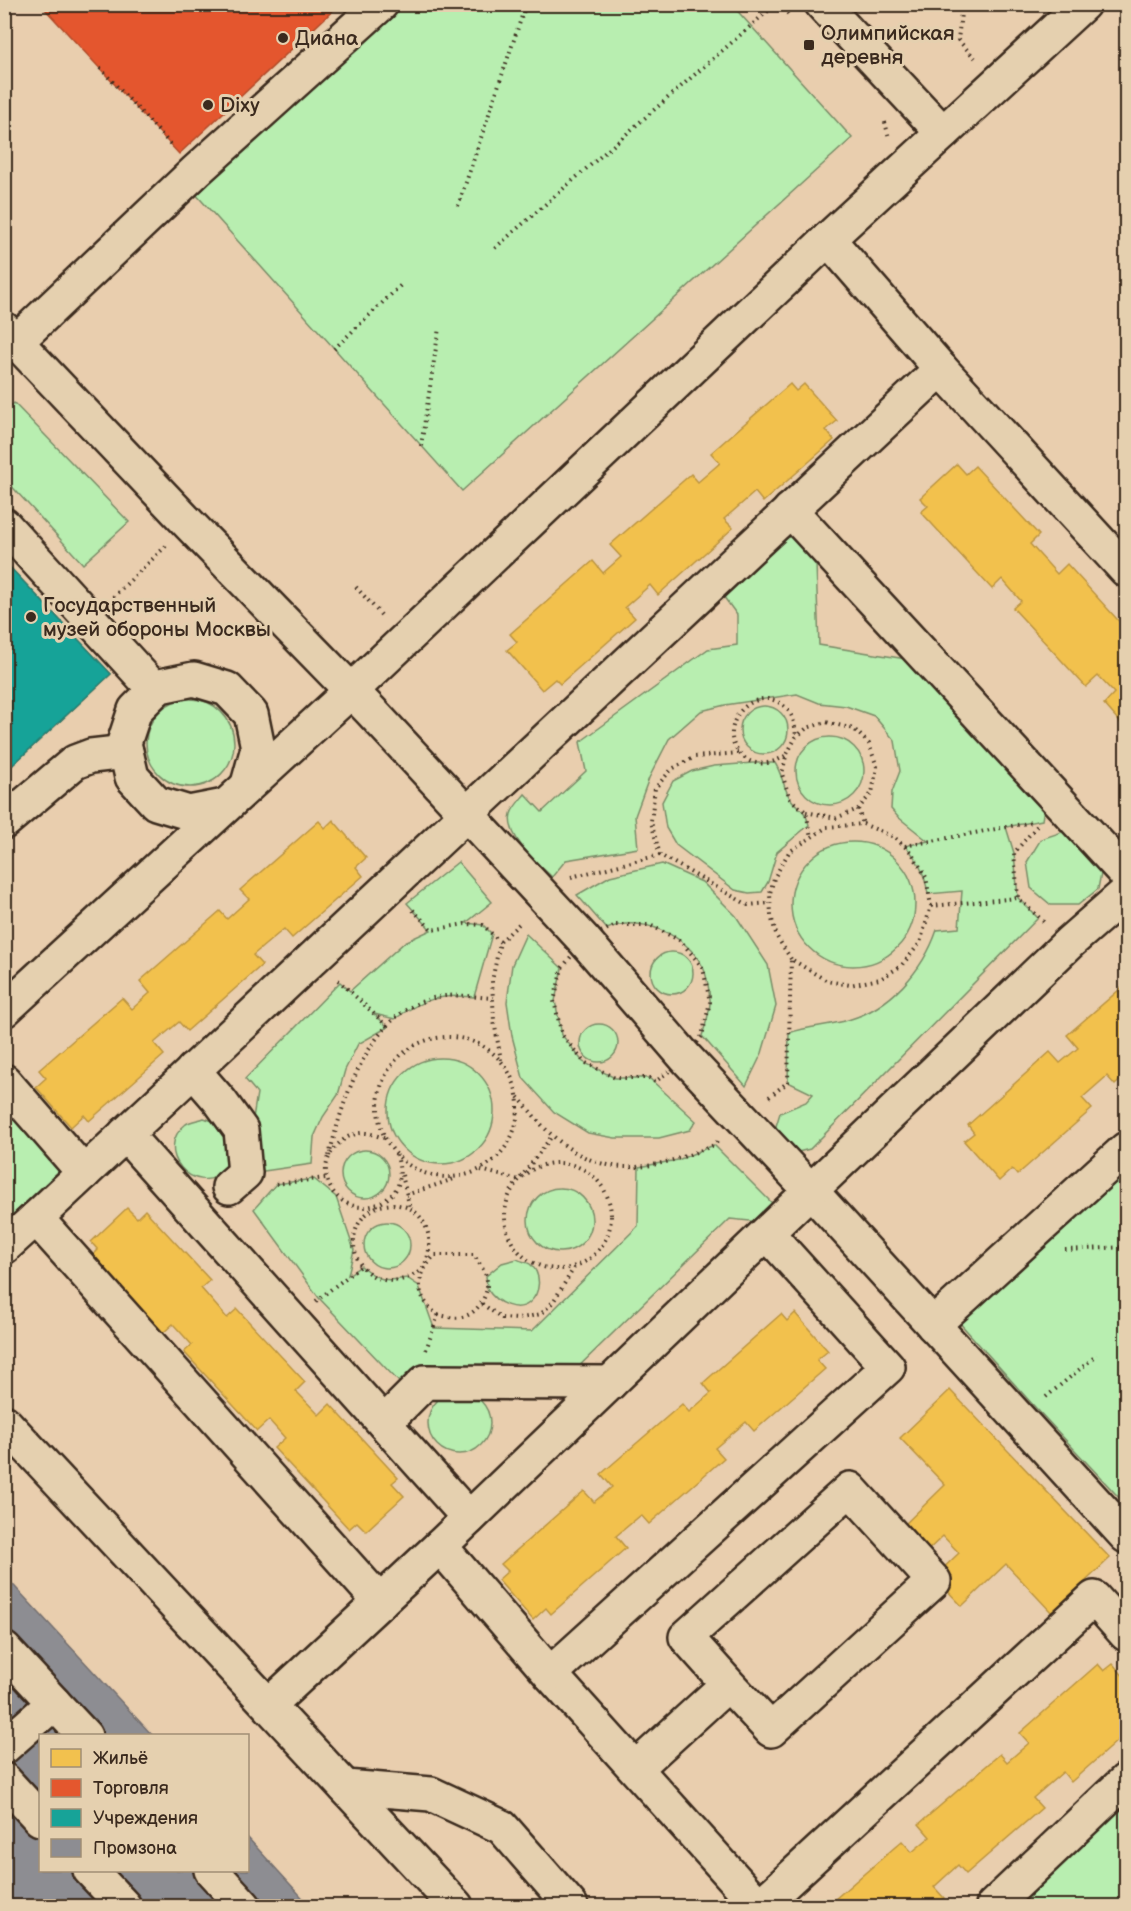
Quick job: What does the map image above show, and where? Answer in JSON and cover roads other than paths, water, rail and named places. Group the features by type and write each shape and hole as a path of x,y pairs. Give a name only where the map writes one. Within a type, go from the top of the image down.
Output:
{"street":[{"path":"381,4 11,335 189,524 352,690 545,899 686,1058 811,1191 1126,1536"},
{"path":"822,4 943,133"},
{"path":"4,1010 352,690 828,239 1083,4"},
{"path":"828,239 940,369 1126,570"},
{"path":"4,1247 940,369"},
{"path":"790,510 1126,874"},
{"path":"4,525 155,690"},
{"path":"194,679 227,689 251,714 258,748 237,795 189,813 156,803 132,777 124,744 135,710 155,690 160,686 194,679"},
{"path":"4,822 75,762 91,756 126,752"},
{"path":"270,1705 440,1546 1070,942 1126,893"},
{"path":"193,1070 241,1130 245,1173 229,1187"},
{"path":"4,1081 84,1173"},
{"path":"125,1134 469,1518"},
{"path":"933,1325 1126,1149"},
{"path":"36,1218 380,1602"},
{"path":"550,1674 888,1367 767,1233"},
{"path":"384,1423 425,1382 610,1383"},
{"path":"4,1422 456,1906"},
{"path":"850,1489 934,1581 771,1730 728,1684 686,1637 850,1489"},
{"path":"440,1546 550,1674 759,1906 1094,1598 1126,1634"},
{"path":"4,1649 83,1734"},
{"path":"636,1768 728,1684"},
{"path":"4,1747 54,1703"},
{"path":"4,1780 39,1818"},
{"path":"993,1906 1126,1780"},
{"path":"345,1787 431,1794 502,1827 571,1906"},
{"path":"92,1872 123,1906"},
{"path":"213,1872 244,1906"}],"place":[{"name":"Диана","path":"283,38"},
{"name":"Олимпийская деревня","path":"809,45"},
{"name":"Dixy","path":"208,105"},
{"name":"Государственный музей обороны Москвы","path":"31,617"}]}
